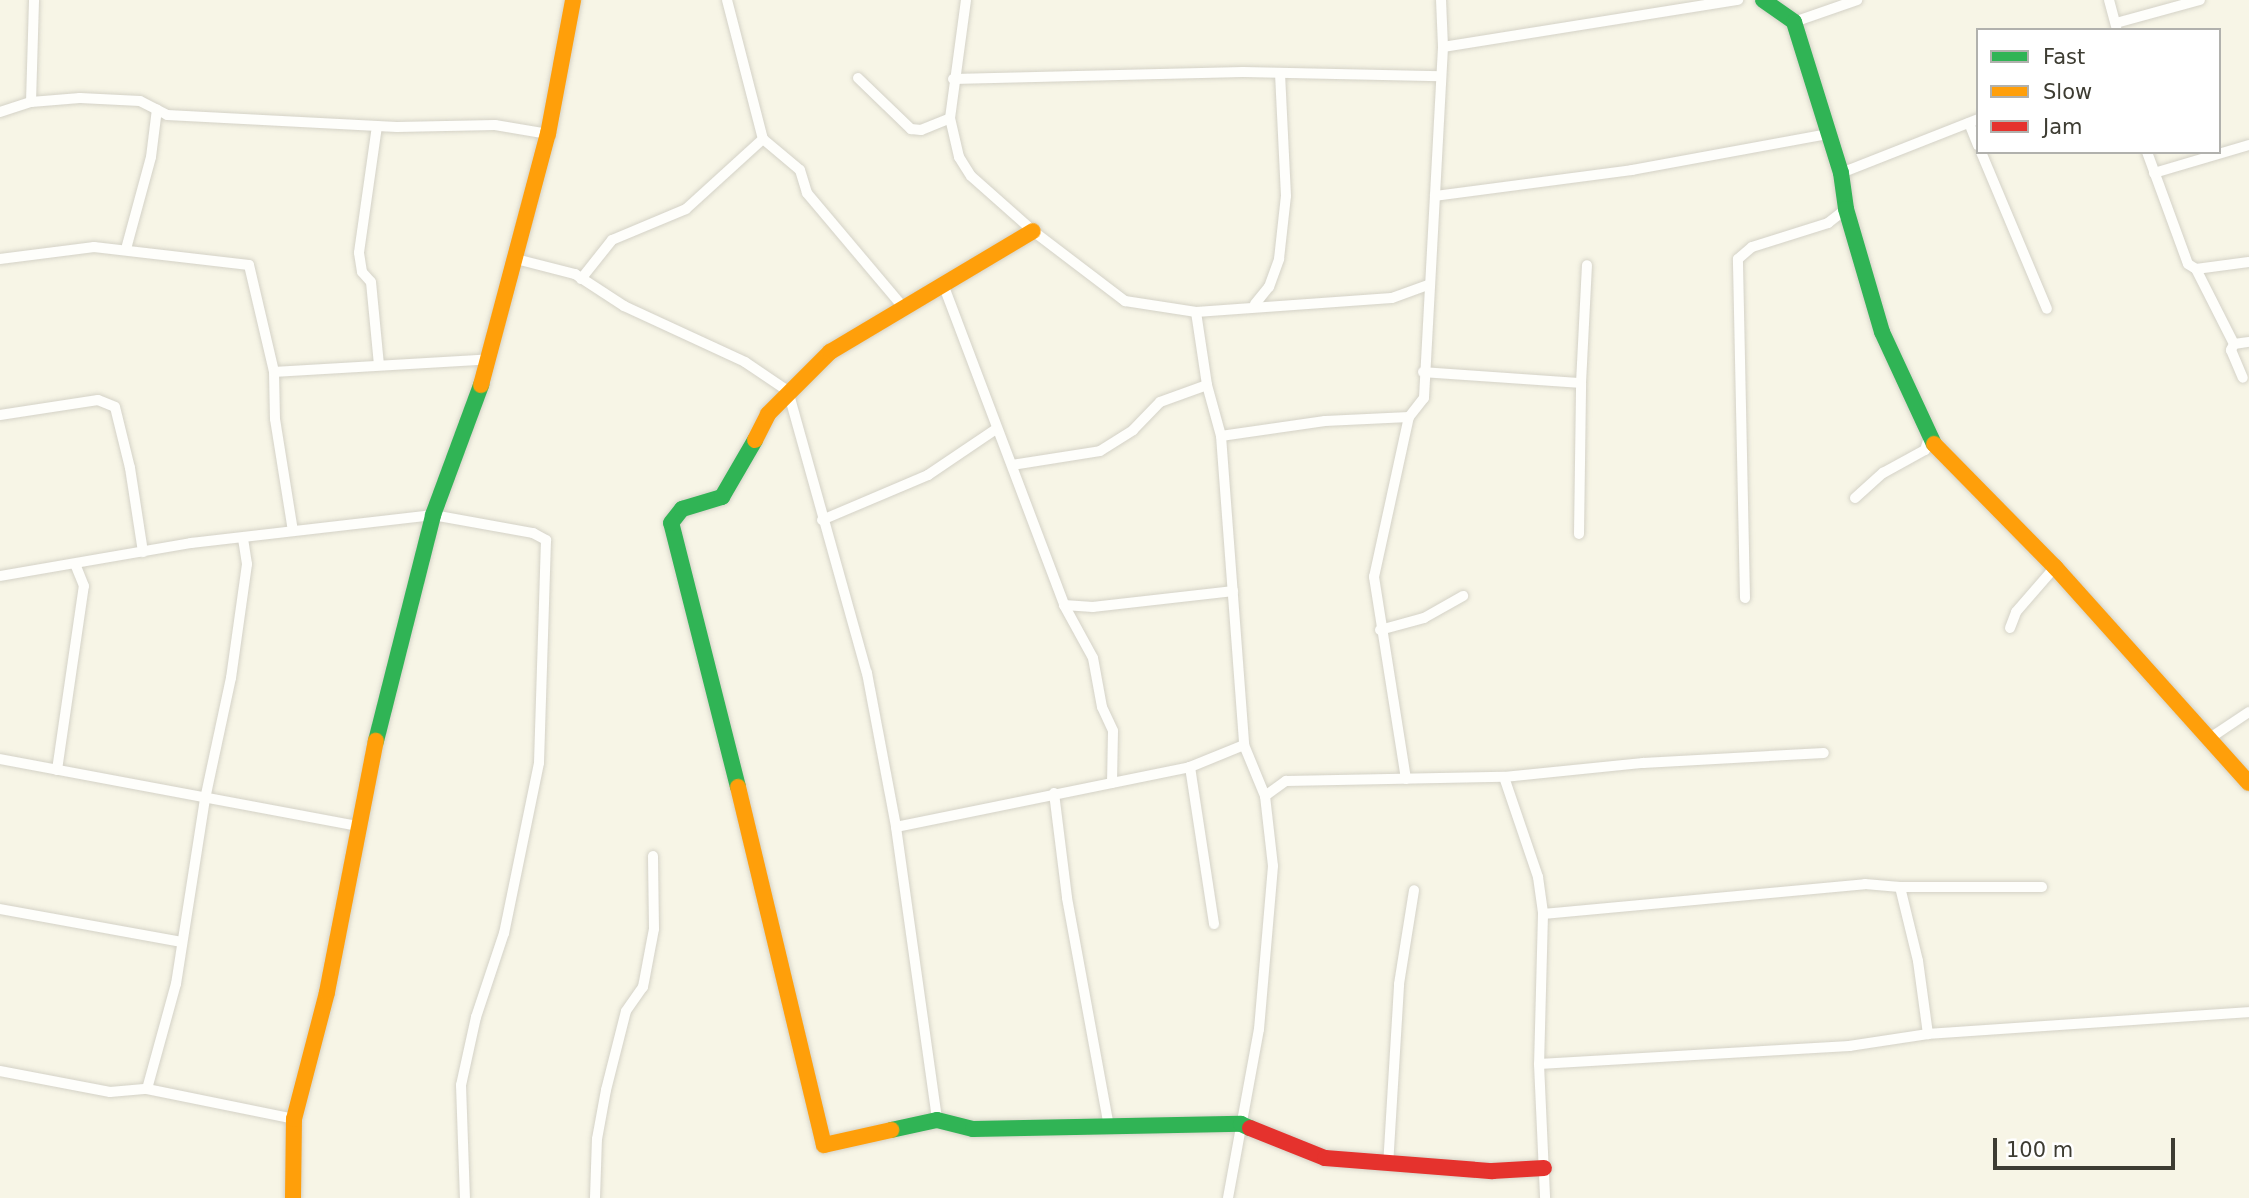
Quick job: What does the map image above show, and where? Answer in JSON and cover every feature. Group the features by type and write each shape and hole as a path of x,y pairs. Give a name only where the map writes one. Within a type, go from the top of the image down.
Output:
{"street":[{"path":"31,102 34,0"},
{"path":"293,1198 294,1119 327,992 385,694 433,515 490,359 548,134 573,0"},
{"path":"727,0 763,139 800,170 807,193 904,308"},
{"path":"967,0 953,79 950,118 959,157 971,176 1033,231 1125,300 1196,312 1255,304 1392,298 1427,285"},
{"path":"1406,779 1380,630 1374,577 1409,417 1424,398 1427,285 1443,47 1441,0"},
{"path":"1443,47 1738,0"},
{"path":"1763,0 1794,22 1841,173 1846,209 1892,361 1929,438 1990,505 2055,566 2249,783"},
{"path":"1794,22 1857,0"},
{"path":"2109,0 2116,26 2200,0"},
{"path":"953,79 1280,74 1441,76"},
{"path":"1255,304 1269,287 1279,259 1286,196 1280,74"},
{"path":"858,78 911,129 921,130 950,118"},
{"path":"0,112 31,102 140,100 167,115 377,126 495,125 548,134"},
{"path":"126,249 151,157 157,109"},
{"path":"1841,173 1973,121"},
{"path":"377,126 359,253 362,272 371,282 379,365"},
{"path":"1435,195 1632,170 1828,134"},
{"path":"581,279 612,240 686,209 763,139"},
{"path":"2221,153 2249,145"},
{"path":"1982,154 2048,309"},
{"path":"2148,154 2184,257 2196,269 2234,344"},
{"path":"2154,173 2218,154"},
{"path":"1745,598 1738,259 1752,247 1828,223 1846,209"},
{"path":"1033,231 830,352 788,391 768,414 727,491 709,503 682,509 671,523 775,931 824,1145 937,1120 974,1129 1241,1124 1304,1153 1388,1166 1412,1163 1492,1171 1544,1168"},
{"path":"0,259 74,247 126,249 249,265 274,372 275,419 293,531"},
{"path":"516,258 575,274 624,306 745,362 788,391 867,673 896,827 937,1120"},
{"path":"2196,269 2249,262"},
{"path":"1578,534 1587,265"},
{"path":"943,284 1064,605 1093,658 1102,707 1113,730 1112,783"},
{"path":"1196,312 1207,384 1221,436 1244,745 1263,791 1273,866 1259,1029 1228,1198"},
{"path":"2234,344 2249,342"},
{"path":"2234,344 2231,350 2243,378"},
{"path":"274,372 490,359"},
{"path":"1423,372 1581,383"},
{"path":"1012,465 1100,451 1133,430 1160,402 1207,384"},
{"path":"0,415 98,400 115,407 131,468 143,552"},
{"path":"1221,436 1325,421 1409,417"},
{"path":"822,520 928,475 996,429"},
{"path":"1855,498 1883,473 1912,461 1925,450 1929,438"},
{"path":"0,576 76,566 143,552 433,515 541,535 549,551 539,762 503,933 476,1017 461,1085 466,1198"},
{"path":"147,1089 176,984 205,799 240,618 247,564 243,539"},
{"path":"57,770 84,586 76,566"},
{"path":"2010,628 2016,612 2055,566"},
{"path":"1064,605 1093,607 1233,591"},
{"path":"1380,630 1424,618 1463,596"},
{"path":"2210,738 2249,712"},
{"path":"896,827 1190,767 1244,745"},
{"path":"1263,791 1277,784 1504,777 1643,763 1824,752"},
{"path":"0,759 359,826"},
{"path":"1190,767 1214,924"},
{"path":"1504,777 1538,877 1543,914 1539,1064 1545,1198"},
{"path":"1054,793 1067,898 1109,1126"},
{"path":"595,1198 597,1139 606,1090 626,1011 643,987 654,929 653,856"},
{"path":"1543,914 1865,884 1900,887 2042,887"},
{"path":"1900,887 1918,961 1928,1034"},
{"path":"1388,1166 1399,984 1414,890"},
{"path":"0,909 181,942"},
{"path":"1539,1064 1849,1046 1928,1034 2249,1012"},
{"path":"0,1071 110,1092 147,1089 294,1119"}],"traffic: fast":[{"path":"1763,0 1794,22 1841,173 1846,209 1882,332 1934,444"},
{"path":"376,741 433,515 481,385"},
{"path":"738,787 671,523 682,509 722,497 755,440"},
{"path":"891,1130 937,1120 973,1129 1241,1124 1250,1128"}],"traffic: slow":[{"path":"481,385 548,134 573,0"},
{"path":"755,440 768,414 830,352 1033,231"},
{"path":"1934,444 2055,567 2249,783"},
{"path":"293,1198 294,1119 327,992 376,741"},
{"path":"738,787 824,1145 891,1130"}],"traffic: jam":[{"path":"1250,1128 1325,1158 1492,1171 1544,1168"}]}
